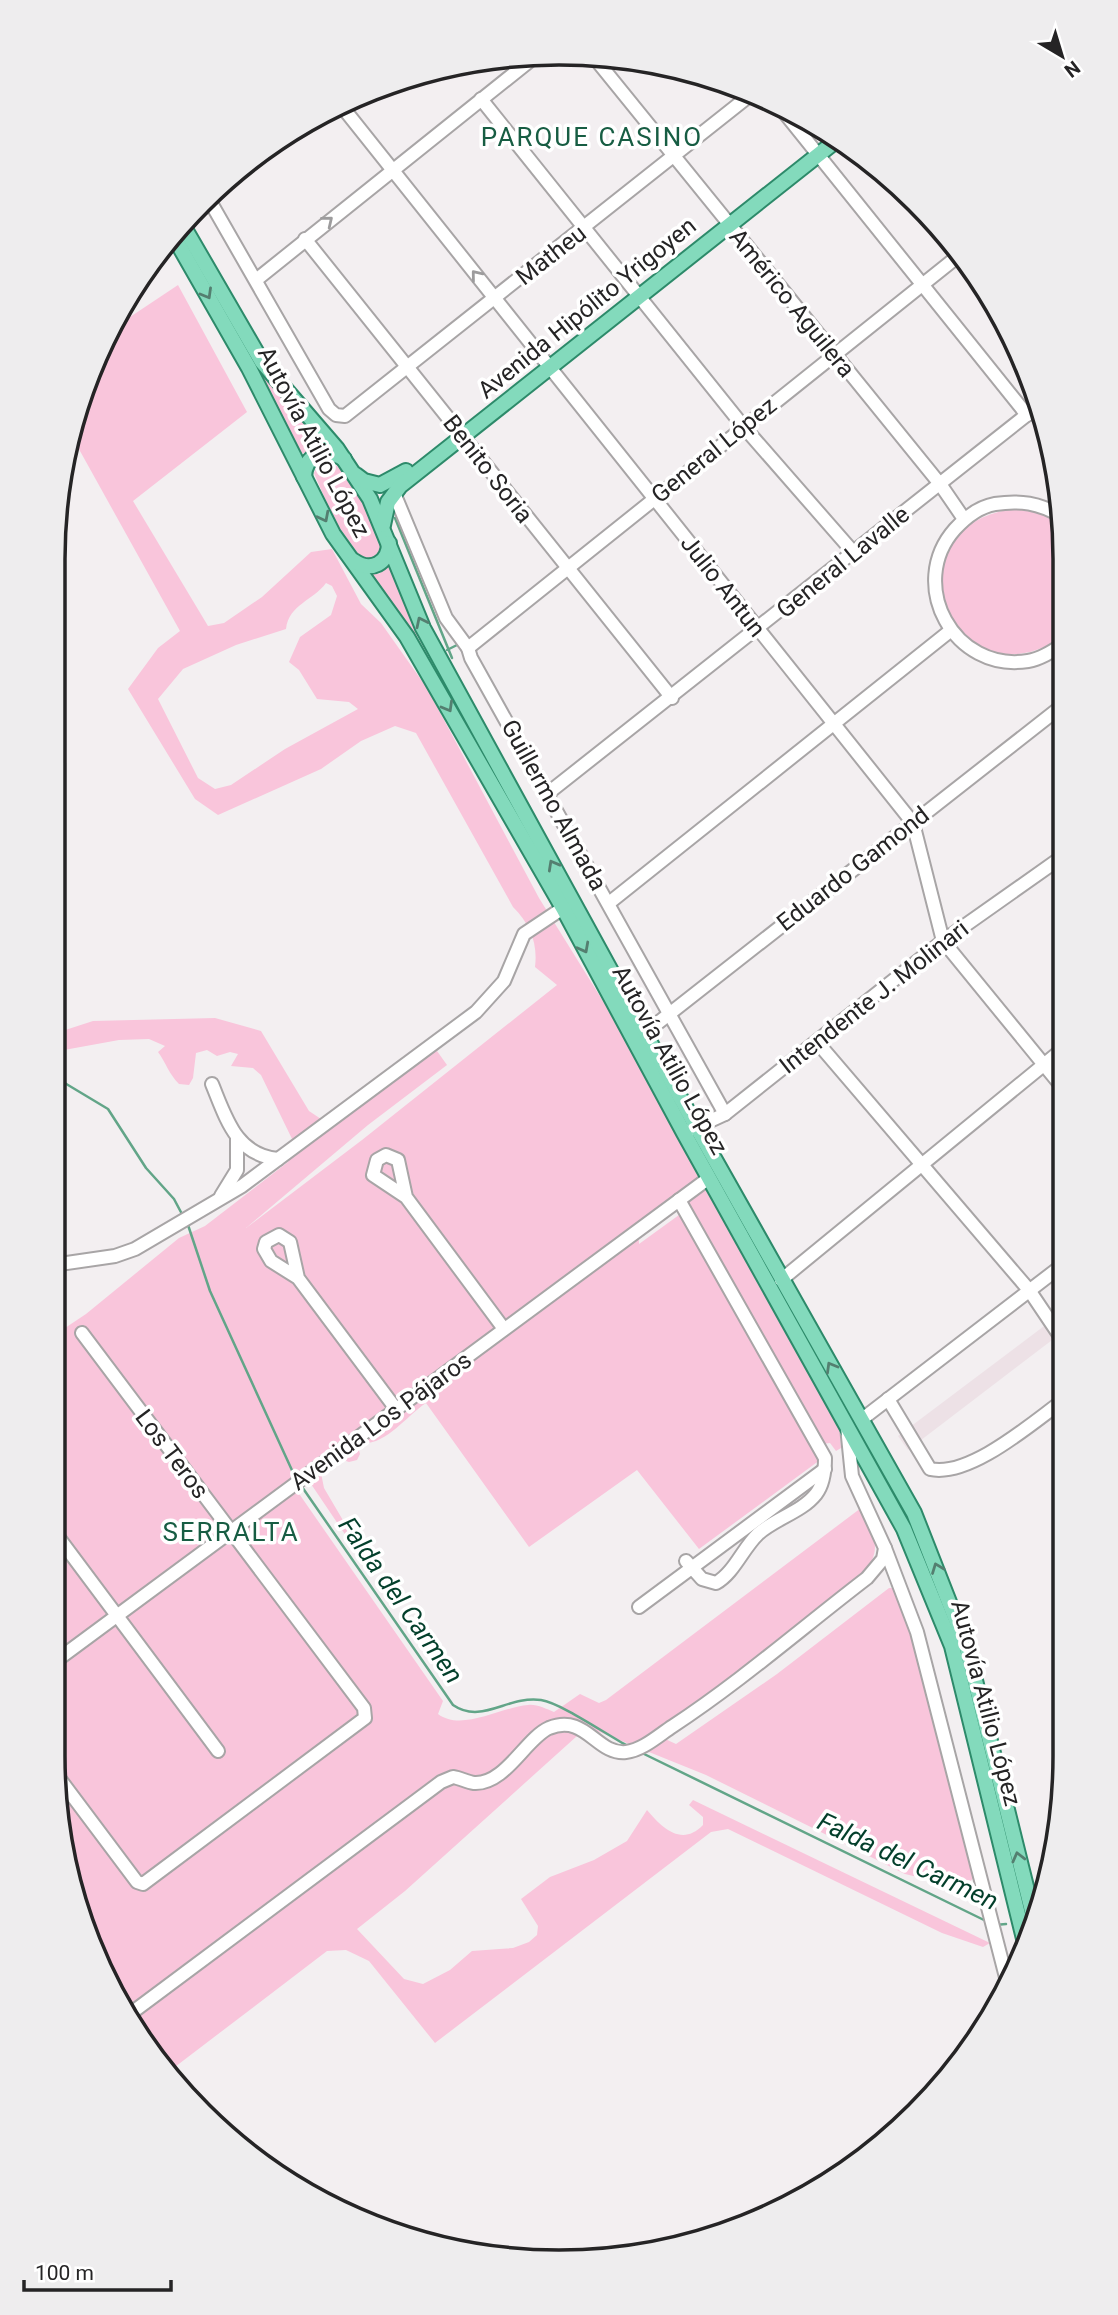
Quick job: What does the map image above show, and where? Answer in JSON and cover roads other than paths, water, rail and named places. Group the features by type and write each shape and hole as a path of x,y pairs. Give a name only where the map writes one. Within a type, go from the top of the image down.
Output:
{"main road":[{"name":"Avenida Hipólito Yrigoyen","path":"815,152 824,142"},
{"name":"Avenida Hipólito Yrigoyen","path":"394,493 460,434 635,292 815,152 828,145"},
{"name":"Autovía Atilio López","path":"187,233 262,362 356,475 383,525 423,628 645,1033 709,1178 904,1528 952,1646 1022,1929"},
{"name":"Autovía Atilio López","path":"178,244 249,368 333,534 407,638 690,1130 781,1280 914,1514 967,1648 1030,1904"},
{"name":"Avenida Hipólito Yrigoyen","path":"356,475 373,484 388,484 460,434"},
{"path":"304,477 309,460 321,453 332,453 345,459"},
{"path":"383,525 384,512 394,493"},
{"path":"351,558 362,566 380,564 388,555 389,543"}],"street":[{"path":"213,207 256,279 522,66"},
{"name":"Américo Aguilera","path":"602,67 940,484 964,519"},
{"path":"481,99 743,426 854,553"},
{"name":"Matheu","path":"256,279 329,409 336,415 345,416 586,228 744,100"},
{"name":"Julio Antun","path":"347,113 913,823 943,940 1053,1076"},
{"path":"793,124 1027,415"},
{"name":"Benito Soria","path":"305,239 672,698"},
{"name":"General López","path":"468,648 953,260"},
{"name":"General Lavalle","path":"547,794 672,698 1031,412"},
{"name":"Guillermo Almada","path":"394,493 451,629 468,648 471,658 724,1114"},
{"path":"1051,511 1038,505 1015,501 989,505 964,519 946,539 936,561 934,586 939,610 950,631 981,655 1011,662 1042,657 1053,650"},
{"path":"609,903 950,631"},
{"name":"Eduardo Gamond","path":"645,1033 1053,713"},
{"name":"Intendente J. Molinari","path":"690,1130 724,1114 943,940 1053,863"},
{"path":"65,1263 127,1253 218,1200 278,1159 488,1002 513,966 524,934 563,908"},
{"path":"817,1042 1029,1290 1053,1326"},
{"path":"781,1280 1053,1058"},
{"path":"212,1084 237,1138 252,1152 278,1159"},
{"path":"218,1200 237,1170 237,1138"},
{"name":"Avenida Los Pájaros","path":"65,1653 709,1178"},
{"path":"406,1197 504,1329"},
{"path":"679,1200 825,1458 825,1468 816,1494 760,1532 741,1552 722,1580 716,1583 702,1579 689,1564"},
{"path":"861,1420 1053,1272"},
{"path":"298,1278 396,1409"},
{"name":"Los Teros","path":"66,1789 137,1882 143,1884 365,1718 364,1709 82,1333"},
{"path":"888,1399 930,1469 935,1470 955,1468 988,1452 1053,1408"},
{"path":"847,1427 852,1476 885,1548 917,1632 1004,1970"},
{"path":"639,1607 689,1564 825,1468"},
{"path":"65,1547 218,1751"},
{"path":"135,2010 441,1782 453,1777 474,1783 485,1780 523,1754 537,1736 549,1728 565,1724 580,1727 611,1750 626,1752 648,1743 692,1713 867,1578 883,1559 885,1548"}],"waterway":[{"path":"395,518 452,658"},
{"path":"447,650 459,644"},
{"name":"Falda del Carmen","path":"65,1083 108,1109 146,1168 174,1199 183,1216"},
{"name":"Falda del Carmen","path":"188,1225 210,1291 296,1479"},
{"name":"Falda del Carmen","path":"300,1484 453,1705 474,1712 517,1701 550,1702 628,1746"},
{"name":"Falda del Carmen","path":"640,1752 986,1921"},
{"name":"Falda del Carmen","path":"995,1925 1006,1924"}],"district":[{"name":"PARQUE CASINO","path":"592,137"},
{"name":"SERRALTA","path":"231,1532"}]}
